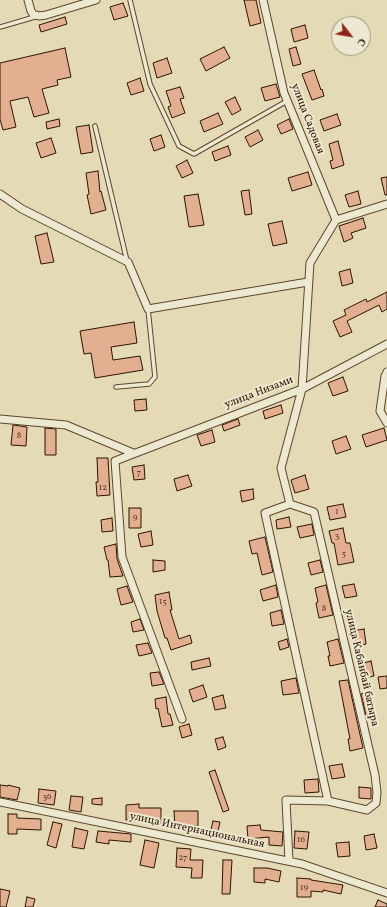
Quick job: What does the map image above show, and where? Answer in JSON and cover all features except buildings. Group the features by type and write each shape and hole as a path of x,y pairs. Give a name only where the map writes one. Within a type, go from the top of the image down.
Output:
{"street":[{"path":"28,0 33,14 39,16 96,0"},
{"name":"улица Садовая","path":"263,0 284,92 336,220"},
{"path":"0,194 22,209 128,262 148,308 308,282"},
{"path":"328,801 265,513 290,504 280,468 302,389 310,263 336,220 387,204"},
{"name":"улица Низами","path":"182,718 122,556 115,461 302,389 387,344"},
{"path":"387,372 385,376 380,411 387,423"},
{"path":"0,419 66,425 133,453"},
{"name":"улица Кабанбай батыра","path":"289,861 286,800 328,801 368,810 376,803 377,792 375,775 314,512 290,504"},
{"name":"улица Интернациональная","path":"0,802 302,864 387,893"}],"lane":[{"path":"130,0 150,84 179,146 194,154 287,101"},
{"path":"0,27 39,16"},
{"path":"95,126 128,262"},
{"path":"116,387 149,384 155,377 148,308"}]}
